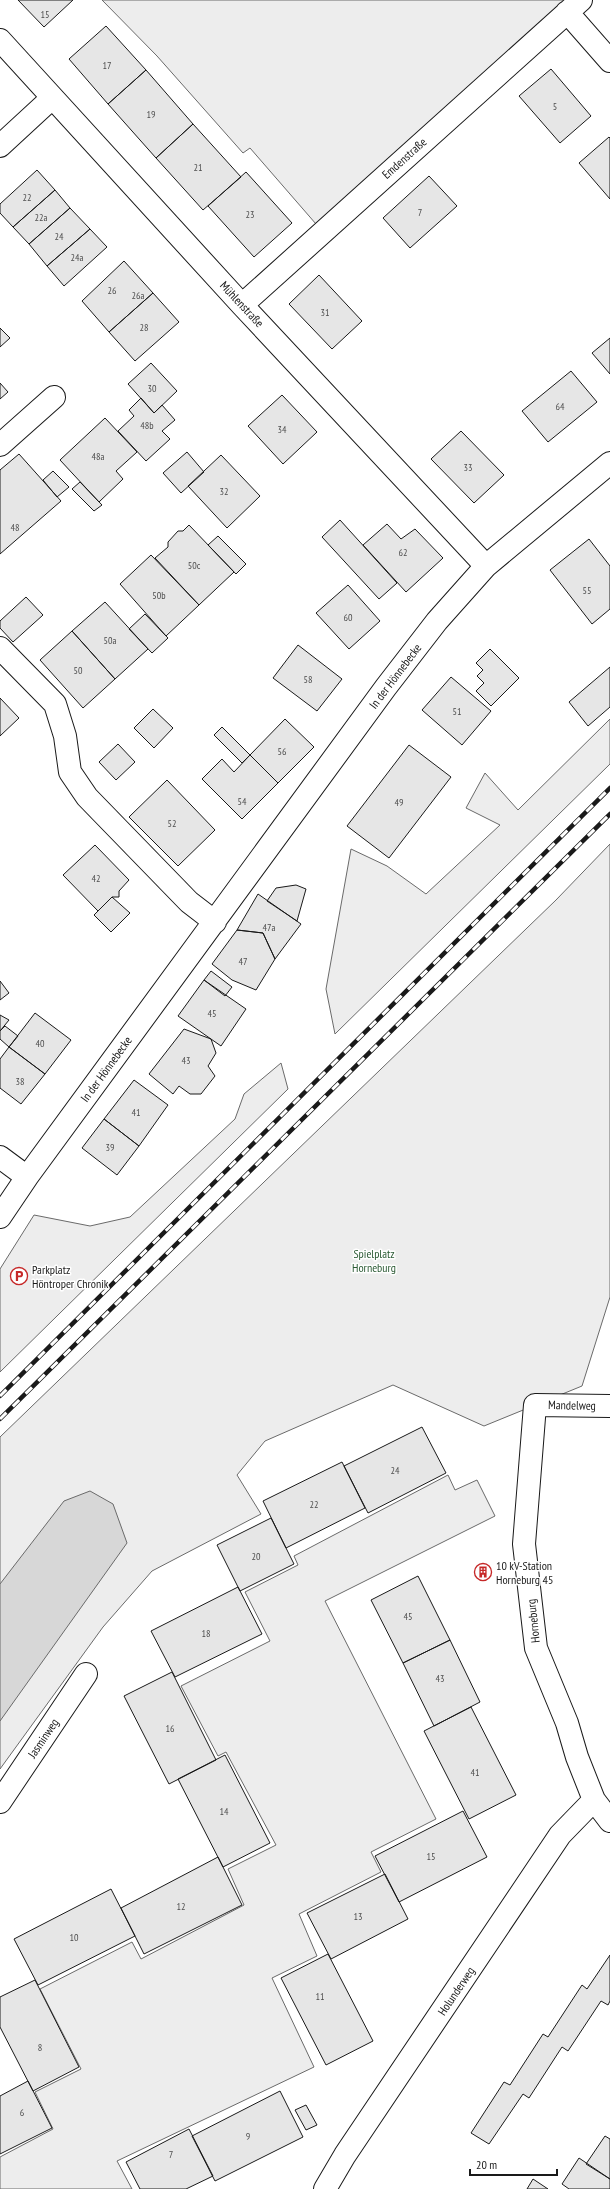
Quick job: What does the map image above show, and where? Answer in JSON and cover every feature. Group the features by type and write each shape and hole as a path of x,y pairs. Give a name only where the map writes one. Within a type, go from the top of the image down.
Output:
{"street":[{"name":"Emdenstraße","path":"242,305 574,6 610,61"},
{"name":"Mühlenstraße","path":"0,40 242,305 486,566"},
{"path":"0,146 52,98"},
{"path":"0,445 54,397"},
{"name":"In der Hönnebecke","path":"0,1218 27,1177 386,687 437,621 486,566 610,463"},
{"path":"0,648 55,704 65,736 70,772 87,797 189,902 215,922"},
{"path":"0,1157 27,1177"},
{"name":"Mandelweg","path":"535,1405 610,1406"},
{"name":"Horneburg","path":"535,1405 524,1544 536,1648 567,1723 577,1757 594,1800 610,1821"},
{"name":"Jasminweg","path":"0,1802 86,1674"},
{"name":"Holunderweg","path":"325,2189 345,2155 560,1835 594,1800"}],"green space":[{"path":"102,0 565,0 470,88 316,224 250,148 243,153 157,56"},
{"path":"610,719 610,764 335,1034 326,989 351,849 387,866 426,894 500,825 466,808 485,773 518,810"},
{"name":"Spielplatz Horneburg","path":"610,844 610,1297 582,1386 484,1426 393,1385 265,1441 237,1475 261,1514 152,1571 103,1627 0,1769 0,1437 556,900"},
{"path":"281,1063 288,1089 0,1372 0,1269 34,1215 90,1226 130,1217 235,1119 244,1094"},
{"path":"448,1475 455,1490 477,1480 495,1516 325,1601 436,1819 371,1852 381,1872 299,1914 317,1956 272,1978 314,2067 117,2161 132,2189 0,2189 0,2157 53,2129 35,2092 81,2069 40,1989 132,1942 141,1959 244,1905 228,1869 276,1845 226,1752 218,1756 181,1686 270,1641 245,1592 298,1565 294,1556"}],"shaded area":[{"path":"90,1491 113,1504 127,1543 0,1721 0,1584 64,1501"}],"building":[{"path":"18,0 73,0 44,27"},
{"path":"106,26 146,70 108,104 69,59"},
{"path":"551,69 591,116 560,143 519,96"},
{"path":"146,70 193,124 156,158 108,104"},
{"path":"193,124 241,177 203,210 156,158"},
{"path":"609,137 610,138 610,199 579,163"},
{"path":"37,170 55,190 13,227 0,213 0,204"},
{"path":"246,172 292,223 254,257 208,206"},
{"path":"429,176 457,206 410,248 383,218"},
{"path":"55,190 70,208 29,244 13,227"},
{"path":"70,208 90,229 47,266 29,244"},
{"path":"90,229 107,247 64,286 47,266"},
{"path":"124,261 153,293 109,332 82,301"},
{"path":"319,275 362,321 332,349 289,304"},
{"path":"153,293 179,322 135,361 109,332"},
{"path":"0,328 10,338 0,347"},
{"path":"610,338 610,374 592,353"},
{"path":"151,363 177,391 154,413 128,384"},
{"path":"571,371 597,402 548,442 522,411"},
{"path":"0,383 8,392 0,399"},
{"path":"282,395 317,432 283,464 248,426"},
{"path":"141,398 154,413 162,405 175,420 162,431 170,439 146,461 118,431 134,416 129,410"},
{"path":"105,418 137,452 116,471 123,479 99,502 60,460"},
{"path":"461,431 504,475 474,503 431,459"},
{"path":"187,452 204,472 181,493 163,473"},
{"path":"19,454 61,501 0,554 0,470"},
{"path":"221,455 260,496 227,528 188,486"},
{"path":"53,471 69,487 57,497 43,480"},
{"path":"80,482 102,505 94,511 72,489"},
{"path":"340,520 397,583 379,599 322,537"},
{"path":"387,524 401,539 415,529 443,558 406,592 363,545"},
{"path":"189,525 234,572 199,605 155,558 168,547 168,542 178,531 183,531"},
{"path":"218,536 246,564 236,574 208,545"},
{"path":"589,539 610,566 610,609 592,624 550,570"},
{"path":"151,555 199,605 166,636 120,584"},
{"path":"348,585 380,621 349,649 316,613"},
{"path":"26,597 43,615 13,642 0,628 0,621"},
{"path":"105,602 148,649 115,679 72,631"},
{"path":"145,614 168,638 152,653 129,629"},
{"path":"72,631 115,679 83,708 40,660"},
{"path":"298,645 342,679 317,711 273,678"},
{"path":"490,649 519,678 491,706 476,691 484,683 477,676 483,670 476,663"},
{"path":"610,667 610,707 588,726 569,702"},
{"path":"451,677 491,711 462,745 422,710"},
{"path":"0,698 19,718 0,736"},
{"path":"153,709 173,728 154,748 134,728"},
{"path":"285,719 314,747 278,783 250,755"},
{"path":"222,727 250,755 242,763 214,735"},
{"path":"118,744 135,762 116,780 99,762"},
{"path":"409,745 451,777 389,858 347,826"},
{"path":"250,755 278,783 242,819 202,779 222,759 234,772"},
{"path":"167,780 215,830 178,866 129,817"},
{"path":"95,845 129,880 119,891 119,897 112,897 98,911 63,875"},
{"path":"296,885 306,889 297,921 267,901 276,888"},
{"path":"258,894 301,924 275,959 263,933 237,930"},
{"path":"112,897 130,913 111,932 94,915"},
{"path":"237,930 263,933 275,959 256,990 232,980 212,964"},
{"path":"211,971 232,987 225,996 204,980"},
{"path":"204,980 246,1009 221,1046 178,1016"},
{"path":"0,981 9,993 0,1000"},
{"path":"35,1013 71,1040 45,1074 9,1047"},
{"path":"0,1015 9,1020 0,1031"},
{"path":"5,1026 18,1036 9,1047 0,1039 0,1031"},
{"path":"184,1029 211,1039 216,1053 208,1066 215,1076 201,1094 190,1094 179,1086 173,1094 149,1074"},
{"path":"9,1047 45,1074 21,1104 0,1088 0,1059"},
{"path":"134,1080 168,1105 139,1146 104,1119"},
{"path":"104,1119 139,1146 117,1175 82,1148"},
{"path":"422,1427 446,1473 368,1513 344,1466"},
{"path":"342,1462 365,1508 286,1548 263,1501"},
{"path":"271,1518 294,1564 240,1591 217,1545"},
{"name":"10 kV-Station Horneburg 45","path":"487,1567 490,1572 479,1578 476,1573"},
{"path":"418,1576 450,1640 403,1663 371,1600"},
{"path":"238,1587 262,1634 175,1677 151,1631"},
{"path":"450,1640 480,1702 434,1726 403,1663"},
{"path":"172,1672 216,1760 169,1784 124,1696"},
{"path":"471,1707 516,1795 469,1819 424,1731"},
{"path":"225,1755 270,1843 223,1867 178,1779"},
{"path":"463,1811 487,1857 399,1902 375,1856"},
{"path":"218,1857 242,1905 144,1954 121,1908"},
{"path":"385,1874 408,1919 331,1959 307,1913"},
{"path":"111,1889 135,1936 38,1985 14,1939"},
{"path":"328,1954 373,2041 326,2065 281,1978"},
{"path":"610,1955 610,2001 608,2005 601,2001 568,2051 562,2047 529,2098 523,2094 489,2144 471,2133 504,2082 510,2085 543,2034 548,2037 582,1985 587,1989"},
{"path":"35,1980 79,2067 33,2091 0,2027 0,1997"},
{"path":"28,2081 52,2128 0,2154 0,2096"},
{"path":"280,2091 303,2137 215,2181 192,2136"},
{"path":"306,2105 317,2125 306,2130 295,2110"},
{"path":"189,2129 213,2176 186,2189 140,2189 126,2162"},
{"path":"605,2136 610,2139 610,2179 586,2164"},
{"path":"579,2158 610,2179 610,2189 569,2189 562,2184"},
{"path":"533,2179 548,2189 527,2189"}],"railway":[{"path":"0,1396 610,788"},
{"path":"0,1419 610,814"}],"place":[{"name":"Parkplatz Höntroper Chronik","path":"19,1276"},
{"name":"10 kV-Station Horneburg 45","path":"483,1572"}]}
